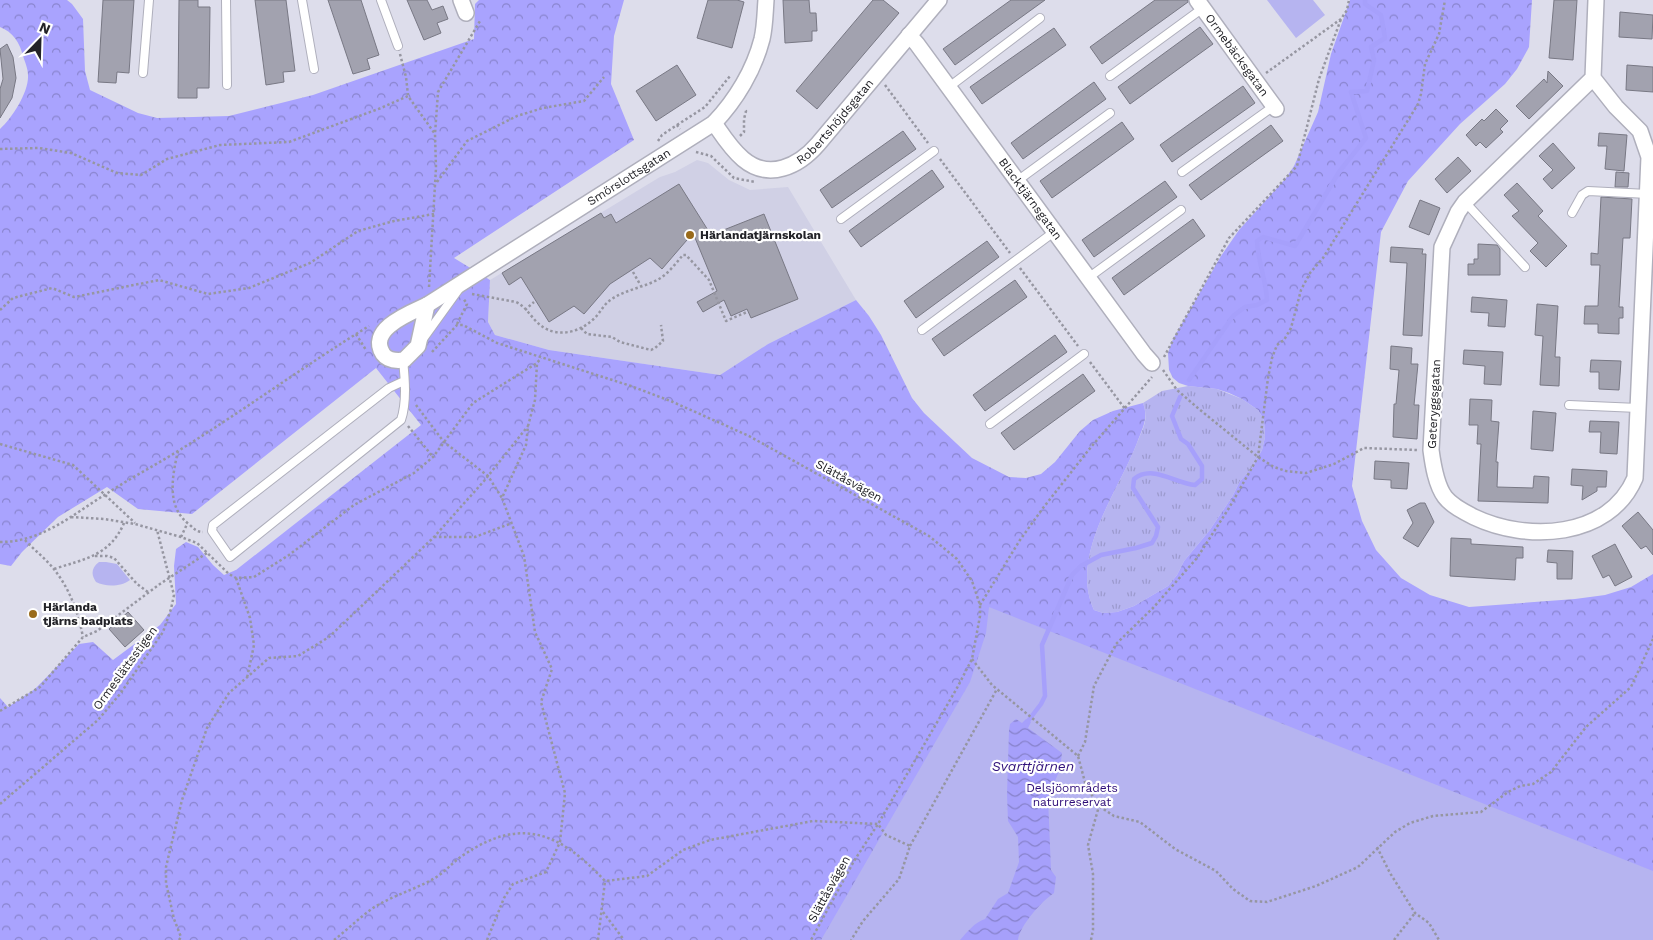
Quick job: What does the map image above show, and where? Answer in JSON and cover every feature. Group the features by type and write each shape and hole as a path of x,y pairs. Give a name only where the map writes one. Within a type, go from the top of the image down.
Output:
{"street":[{"name":"Smörslottsgatan","path":"403,360 394,361 386,357 380,347 381,336 390,325 460,287 714,123 730,106 749,73 762,39 766,0"},
{"name":"Robertshöjdsgatan","path":"714,123 735,152 754,166 775,169 797,163 808,156 939,0"},
{"path":"1592,78 1596,0"},
{"name":"Ormebäcksgatan","path":"1200,4 1275,107"},
{"name":"Blacktjärnsgatan","path":"909,35 1144,354 1158,365"},
{"name":"Geteryggsgatan","path":"1592,78 1640,131 1649,157 1648,194 1635,478 1631,487 1616,506 1601,516 1572,528 1550,532 1525,532 1504,529 1470,515 1446,498 1433,466 1431,450 1442,247 1458,212 1465,202 1592,78"},
{"path":"403,360 424,350 427,305"}],"lane":[{"path":"143,73 149,0"},
{"path":"226,0 227,85"},
{"path":"302,0 314,69"},
{"path":"380,0 398,46"},
{"path":"1110,76 1200,4"},
{"path":"949,87 1040,18"},
{"path":"1182,172 1275,107"},
{"path":"1017,180 1110,113"},
{"path":"841,219 934,151"},
{"path":"1572,213 1582,195 1588,191 1648,194"},
{"path":"1465,202 1525,266"},
{"path":"1088,278 1181,210"},
{"path":"922,330 1054,232"},
{"path":"424,350 460,287"},
{"path":"990,424 1084,354"},
{"path":"403,360 404,381 404,410 401,420 230,557 212,532 213,525 390,388 404,381"},
{"path":"1569,405 1638,408"}],"path":[{"path":"1256,81 1341,19 1348,10 1349,0"},
{"path":"1078,756 1085,742 1094,686 1116,644 1153,608 1197,558 1229,508 1258,457 1268,378 1277,345 1284,340 1290,328 1301,290 1310,273 1328,250 1418,104 1424,64 1439,34 1445,0"},
{"path":"429,288 436,183 434,134 438,92 480,21 468,9"},
{"path":"980,605 1025,532 1091,448 1125,409 1158,365 1229,238 1297,166 1320,79 1341,19"},
{"path":"398,46 406,77 408,96 434,134"},
{"path":"677,125 705,107 735,69"},
{"path":"436,183 467,141 517,116 543,108 584,101 604,77"},
{"path":"882,82 1125,409"},
{"path":"0,149 39,148 71,153 117,173 141,175 167,158 220,145 289,142 408,96"},
{"path":"0,310 13,298 52,288 74,297 159,280 208,294 249,288 310,263 358,231 394,221 434,214"},
{"path":"460,287 516,302 532,319 549,330 562,333 581,328 594,320 610,300 663,277 683,255 686,255 709,280 726,321 747,312"},
{"path":"634,272 642,287"},
{"path":"525,310 534,302"},
{"name":"Slättåsvägen","path":"424,350 457,325 462,325 497,343 631,386 673,402 749,436 929,536 957,559 972,580 980,605 980,616 972,659 878,824 854,861 811,940"},
{"path":"581,328 587,334 612,337 650,350 663,341 661,325"},
{"path":"356,334 370,357"},
{"path":"502,498 526,446 528,426 535,400 538,362"},
{"path":"1158,365 1177,390 1258,457 1274,467 1286,471 1306,473 1334,464 1364,448 1431,450"},
{"path":"414,397 416,407 444,442 488,476 502,498 524,556 534,632 552,668 541,702 565,793 560,842 546,872 513,884 504,898 487,940"},
{"path":"401,420 433,457"},
{"path":"179,940 181,937 174,919 166,883 166,867 182,800 207,728 229,693 269,658 298,656 329,637 434,536 488,476 528,426"},
{"path":"0,444 73,465 135,524"},
{"path":"178,452 174,469 174,502 181,519 199,532 212,532"},
{"path":"0,542 25,540 43,533 105,494"},
{"path":"54,569 94,556 107,549 114,542 125,522"},
{"path":"434,536 474,538 512,523"},
{"path":"181,537 188,524"},
{"name":"Ormeslättsstigen","path":"0,804 98,720 120,694 163,632 174,595 157,530"},
{"path":"25,540 54,569 72,600 83,637"},
{"path":"0,711 40,687 83,637 97,631 207,553"},
{"path":"94,556 114,558 137,584 149,593"},
{"path":"236,578 250,618 254,645 247,678"},
{"path":"972,659 997,689 1078,756 1086,786 1100,806 1114,816 1140,822 1175,849 1216,871 1233,889 1250,901 1267,902 1316,886 1358,867 1377,847 1395,832 1410,823 1433,816 1482,812 1508,792 1520,786 1533,784 1551,772 1586,727 1630,687 1653,639"},
{"path":"851,940 863,922 899,879 910,846 997,689"},
{"path":"1091,940 1093,930 1093,874 1088,845 1100,806"},
{"path":"605,882 647,876 683,850 710,840 813,821 878,824 886,834 910,846"},
{"path":"334,940 374,908 438,876 464,854 508,833 536,834 560,842 578,855 605,882"},
{"path":"1377,847 1390,874 1415,913 1429,923 1439,940"},
{"path":"598,940 605,882"},
{"path":"602,911 624,940"},
{"path":"1394,940 1415,913"}],"shaded area":[{"name":"Härlandatjärnskolan","path":"697,160 708,163 729,180 750,190 788,187 856,300 768,344 720,375 549,350 495,335 488,322 490,280 660,177 675,172"}],"green space":[{"path":"0,0 67,0 83,19 85,71 90,90 138,113 157,118 229,116 313,95 474,39 475,4 479,0 624,0 614,36 611,84 634,140 454,258 490,280 488,322 495,335 549,350 720,375 768,344 856,300 881,335 912,398 924,413 972,458 1009,477 1026,478 1041,474 1055,462 1080,431 1093,420 1113,411 1143,403 1145,419 1143,428 1129,462 1108,503 1092,546 1088,568 1088,589 1094,610 1103,613 1117,612 1134,606 1168,586 1177,575 1184,561 1209,531 1262,450 1265,437 1264,420 1258,410 1229,393 1217,389 1188,386 1179,383 1173,378 1169,370 1168,353 1173,339 1221,256 1239,230 1286,178 1294,166 1318,112 1331,54 1350,0 1532,0 1529,47 1517,69 1505,84 1460,124 1408,181 1381,232 1352,486 1362,521 1376,550 1401,578 1430,595 1469,607 1605,595 1631,587 1653,574 1653,940 0,940 0,698 8,707 35,689 79,644 93,642 113,660 160,625 176,604 174,566 176,549 186,542 198,547 224,575 236,570 421,425 376,368 192,514 138,509 107,487 58,517 22,552 11,566 0,564 0,129 10,118 23,97 28,82 28,75 18,42 9,32 0,27"},
{"path":"1267,0 1313,0 1325,15 1296,38"},
{"path":"1188,386 1217,389 1242,399 1258,410 1264,420 1265,437 1262,450 1209,531 1184,561 1177,575 1168,586 1134,606 1117,612 1103,613 1094,610 1088,589 1088,568 1092,546 1108,503 1129,462 1143,428 1145,409 1143,403 1162,391"},
{"path":"99,562 117,564 130,580 113,586 96,582 93,572 94,567"},
{"name":"Delsjöområdets naturreservat","path":"989,607 1653,871 1653,940 821,940 970,682 986,633"}],"water":[{"name":"Svarttjärnen","path":"1016,719 1022,723 1026,719 1031,722 1028,728 1062,753 1060,769 1048,798 1051,870 1056,877 1054,893 1032,914 1023,927 1018,940 960,940 975,925 985,919 998,899 1008,893 1019,862 1018,837 1008,821 1007,794 1009,730 1010,724"}],"building":[{"path":"103,0 134,0 129,73 117,72 116,83 98,82"},
{"path":"179,0 198,0 198,7 210,7 209,88 197,88 197,98 178,98"},
{"path":"255,0 286,0 295,71 283,72 284,82 266,85"},
{"path":"328,0 361,0 379,55 367,59 370,69 353,74"},
{"path":"407,0 427,0 432,10 443,6 448,19 437,23 441,33 424,40"},
{"path":"708,0 737,0 744,2 732,48 697,38"},
{"path":"783,0 809,0 810,13 816,13 817,31 812,31 812,41 785,43"},
{"path":"873,0 883,0 899,13 817,109 796,91"},
{"path":"1011,0 1045,0 955,65 943,49"},
{"path":"1155,0 1188,0 1188,2 1102,64 1090,47"},
{"path":"1554,0 1577,0 1573,60 1549,58"},
{"path":"1620,12 1653,15 1652,39 1619,37"},
{"path":"1200,27 1213,44 1130,104 1118,87"},
{"path":"1054,28 1066,45 982,104 970,87"},
{"path":"7,44 13,57 16,78 12,98 0,118 0,89 3,79 0,49"},
{"path":"677,65 696,95 656,121 636,91"},
{"path":"1627,65 1653,67 1653,92 1626,90"},
{"path":"1548,71 1563,86 1529,119 1516,106 1544,79 1547,83"},
{"path":"1094,82 1106,99 1023,159 1011,143"},
{"path":"1243,86 1255,103 1172,162 1160,145"},
{"path":"1496,109 1508,121 1500,129 1503,132 1486,148 1480,142 1476,146 1466,135 1482,119 1484,121"},
{"path":"1122,122 1134,139 1052,198 1040,181"},
{"path":"1271,125 1283,141 1201,200 1189,185"},
{"path":"903,131 916,149 832,208 820,190"},
{"path":"1599,133 1627,135 1624,171 1605,169 1607,146 1598,146"},
{"path":"1553,143 1575,168 1552,189 1543,179 1553,170 1539,156"},
{"path":"1458,157 1471,171 1447,193 1435,179"},
{"path":"932,170 944,187 861,247 849,231"},
{"path":"1616,172 1629,173 1628,187 1615,187"},
{"path":"1165,181 1177,197 1094,257 1082,240"},
{"path":"1517,183 1543,211 1538,216 1567,246 1546,267 1530,251 1538,243 1512,216 1519,211 1504,195"},
{"path":"679,184 711,235 764,214 798,299 751,318 747,309 731,316 724,300 703,312 697,302 717,291 693,233 662,269 650,258 610,284 584,314 574,306 549,322 521,277 509,285 502,273 601,213 604,218 611,214 616,223"},
{"path":"1601,197 1632,199 1630,238 1623,238 1619,307 1623,307 1623,318 1619,318 1619,334 1598,333 1598,324 1584,324 1585,306 1598,306 1600,265 1591,265 1591,253 1598,254"},
{"path":"1420,200 1440,208 1429,235 1409,227"},
{"path":"1193,219 1205,236 1124,295 1112,278"},
{"path":"987,241 999,257 916,318 904,301"},
{"path":"1478,244 1497,245 1500,249 1500,275 1468,275 1468,264 1474,264 1474,259 1478,259"},
{"path":"1391,247 1423,249 1422,254 1426,254 1422,336 1403,335 1407,263 1390,262"},
{"path":"1015,280 1027,297 944,356 932,339"},
{"path":"1472,297 1507,300 1505,327 1488,326 1489,313 1471,312"},
{"path":"1537,304 1558,306 1555,357 1560,357 1559,386 1540,385 1543,336 1535,335"},
{"path":"1055,335 1067,352 985,411 973,395"},
{"path":"1391,346 1412,348 1411,364 1418,364 1414,405 1419,405 1417,439 1393,437 1394,404 1396,404 1399,370 1390,369"},
{"path":"1464,350 1503,352 1501,385 1484,384 1485,366 1463,364"},
{"path":"1591,360 1621,361 1619,390 1599,389 1599,372 1590,372"},
{"path":"1083,374 1095,391 1014,450 1001,433"},
{"path":"1470,399 1492,400 1491,421 1499,422 1496,462 1498,462 1497,487 1533,488 1534,476 1549,477 1548,503 1478,501 1481,444 1477,444 1478,425 1469,425"},
{"path":"1533,411 1556,413 1553,451 1531,449"},
{"path":"1590,421 1619,422 1617,454 1600,453 1601,432 1589,432"},
{"path":"1375,461 1409,463 1407,489 1391,488 1391,480 1374,479"},
{"path":"1572,469 1607,471 1606,487 1597,487 1597,491 1582,500 1583,486 1571,485"},
{"path":"1420,503 1425,503 1434,522 1418,547 1403,538 1413,523 1407,510"},
{"path":"1638,512 1653,530 1653,555 1646,546 1641,549 1622,526"},
{"path":"1451,538 1471,539 1471,544 1523,547 1523,558 1516,558 1515,580 1450,576"},
{"path":"1615,544 1632,577 1615,586 1609,575 1603,578 1592,556"},
{"path":"1548,550 1573,551 1572,579 1557,579 1557,563 1547,562"},
{"path":"128,612 144,630 125,647 109,629"}],"waterway":[{"path":"1189,380 1233,316 1245,307 1257,305 1267,300 1257,241 1263,237 1295,246 1339,172 1366,138 1351,92 1367,91 1374,60 1371,47 1385,38 1381,15 1365,4 1365,0"},
{"path":"1028,721 1045,696 1042,645 1072,575 1081,566 1101,555 1152,543 1156,536 1158,527 1133,488 1134,479 1148,473 1195,485 1202,479 1202,466 1188,444 1181,439 1172,416 1180,397"}],"place":[{"name":"Härlandatjärnskolan","path":"690,235"},
{"name":"Härlanda tjärns badplats","path":"33,614"}]}
